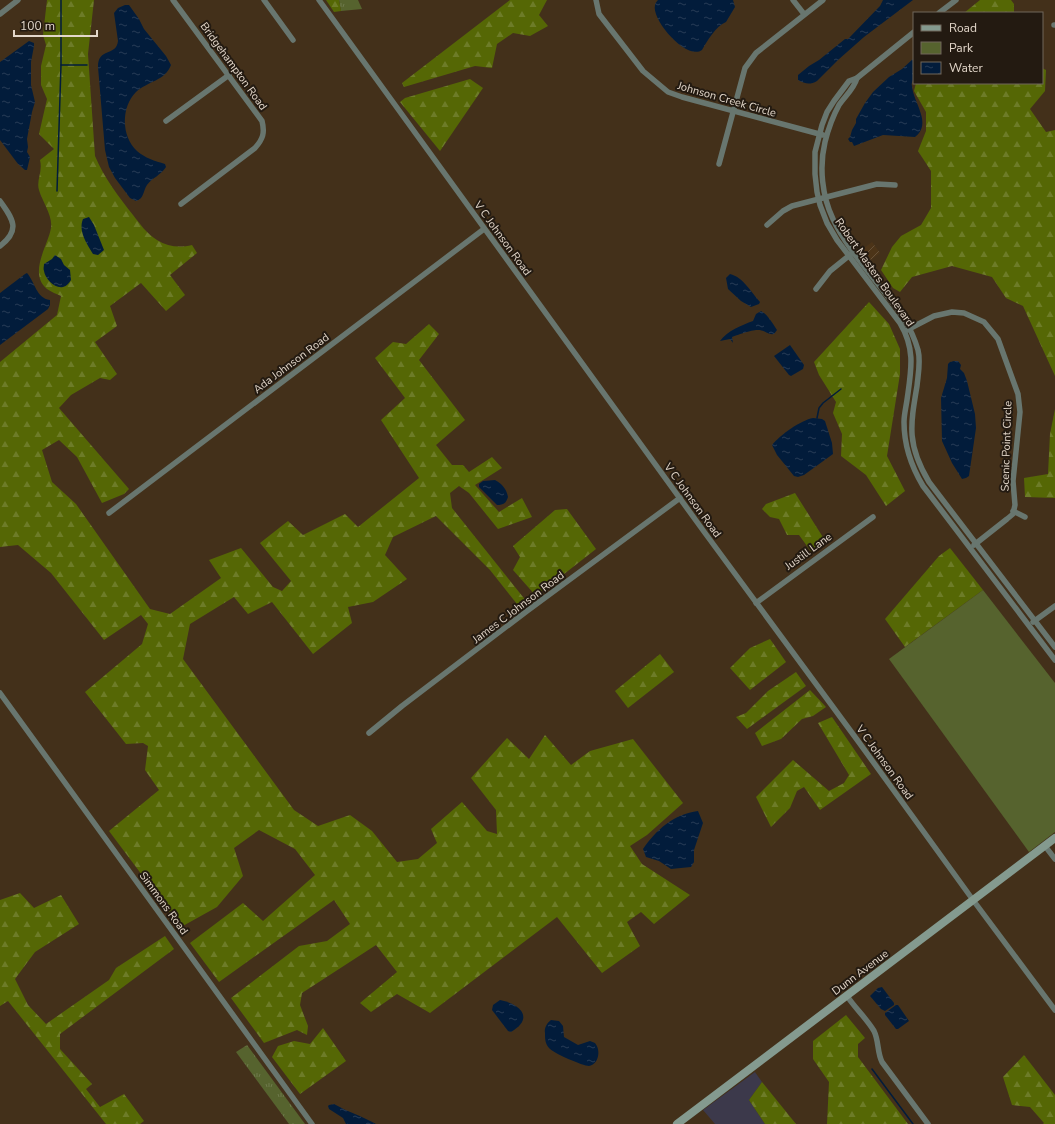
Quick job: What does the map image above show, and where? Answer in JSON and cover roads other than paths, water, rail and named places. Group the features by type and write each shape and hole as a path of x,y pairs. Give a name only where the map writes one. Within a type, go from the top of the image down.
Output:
{"main road":[{"name":"Dunn Avenue","path":"677,1124 1055,838"}],"street":[{"path":"0,14 18,0"},
{"name":"Bridgehampton Road","path":"174,0 262,121 264,130 262,139 255,148 181,204"},
{"path":"264,0 293,40"},
{"name":"V C Johnson Road","path":"319,0 756,603 1055,1010"},
{"name":"Johnson Creek Circle","path":"596,0 599,14 643,71 668,92 682,98 826,136"},
{"path":"793,0 804,14"},
{"path":"719,164 745,68 749,61 761,48 823,0"},
{"path":"940,12 956,0"},
{"name":"Robert Masters Boulevard","path":"851,253 837,240 827,223 819,199 815,174 815,152 819,134 827,112 849,81 857,78 913,33"},
{"path":"166,121 229,75"},
{"name":"Robert Masters Boulevard","path":"857,78 855,84 840,105 826,136 822,161 822,174 826,197 833,220 851,253 900,323 907,330 918,352 919,364 912,416 912,433 917,459 929,482 1055,647"},
{"path":"767,225 783,211 792,206 877,184 895,185"},
{"path":"0,201 12,218 13,230 10,236 0,246"},
{"name":"Ada Johnson Road","path":"109,513 484,229"},
{"path":"816,289 830,271 851,253"},
{"name":"Scenic Point Circle","path":"907,330 934,316 944,313 962,312 984,322 998,339 1018,394 1020,412 1013,481 1015,505 1013,511"},
{"name":"Robert Masters Boulevard","path":"907,330 912,357 912,370 904,420 906,449 914,469 923,486 1055,660"},
{"name":"James C Johnson Road","path":"369,733 402,706 527,611 680,498"},
{"path":"970,548 1007,519 1013,511 1025,517"},
{"name":"Justill Lane","path":"756,603 873,516"},
{"path":"1029,625 1055,606"},
{"name":"Simmons Road","path":"0,693 312,1124"},
{"path":"1044,846 1055,859"},
{"path":"846,996 874,1031 877,1041 878,1055 882,1062 928,1124"}],"water":[{"path":"658,0 733,0 735,7 726,22 715,30 702,50 696,52 679,45 664,29 655,12 655,4"},
{"path":"883,0 913,0 864,37 817,81 808,84 798,80 798,75 845,39 848,39 880,6"},
{"path":"129,5 144,29 166,56 171,65 165,74 160,78 136,92 128,105 125,122 128,138 132,145 143,156 165,164 166,167 149,183 142,197 136,201 130,198 115,178 109,167 105,150 98,67 101,57 117,46 118,41 114,13 118,8"},
{"path":"29,41 34,43 31,62 31,85 35,102 27,139 27,152 30,157 27,170 25,170 18,164 0,140 0,62"},
{"path":"913,59 912,85 921,113 922,126 920,132 915,137 883,135 854,146 848,139 856,123 856,119 865,103 873,92 889,77 902,69"},
{"path":"89,217 94,225 104,250 98,255 93,254 82,233 83,219"},
{"path":"55,255 61,259 64,265 70,270 71,280 63,287 51,283 46,277 44,270 44,264"},
{"path":"27,273 39,293 45,299 50,300 50,305 48,309 0,345 0,293"},
{"path":"730,274 739,278 746,285 760,302 759,304 751,307 741,301 728,289 726,278"},
{"path":"761,311 768,317 777,330 774,334 756,330 732,337 733,343 730,339 720,341 731,331 753,321 756,314"},
{"path":"790,345 804,365 803,369 791,376 774,356"},
{"path":"958,361 961,365 960,369 964,373 967,381 975,414 976,428 969,476 962,479 952,463 942,441 941,398 947,378 948,364"},
{"path":"813,418 822,419 825,421 832,443 833,454 804,475 798,477 794,476 777,455 772,445 791,428"},
{"path":"495,480 500,483 506,491 508,497 501,505 497,505 479,487 479,484 483,481"},
{"path":"698,811 703,823 694,850 694,862 691,867 671,869 659,861 646,857 643,849 660,829 673,819"},
{"path":"882,987 894,1003 894,1005 885,1011 881,1009 870,996 878,988"},
{"path":"500,1000 514,1005 522,1012 522,1022 511,1032 508,1031 492,1010 493,1005"},
{"path":"898,1005 909,1021 898,1029 896,1029 885,1015 885,1013"},
{"path":"551,1020 559,1021 563,1026 564,1037 578,1045 590,1041 595,1043 598,1049 598,1056 595,1063 589,1066 581,1064 562,1056 549,1048 546,1041 545,1031 546,1026"},
{"path":"334,1104 376,1124 346,1124 343,1118 329,1109 329,1105"}],"waterway":[{"path":"57,191 61,65 61,0"},
{"path":"61,65 87,65"},
{"path":"817,418 819,408 823,403 841,389"},
{"path":"872,1069 913,1124"}]}
